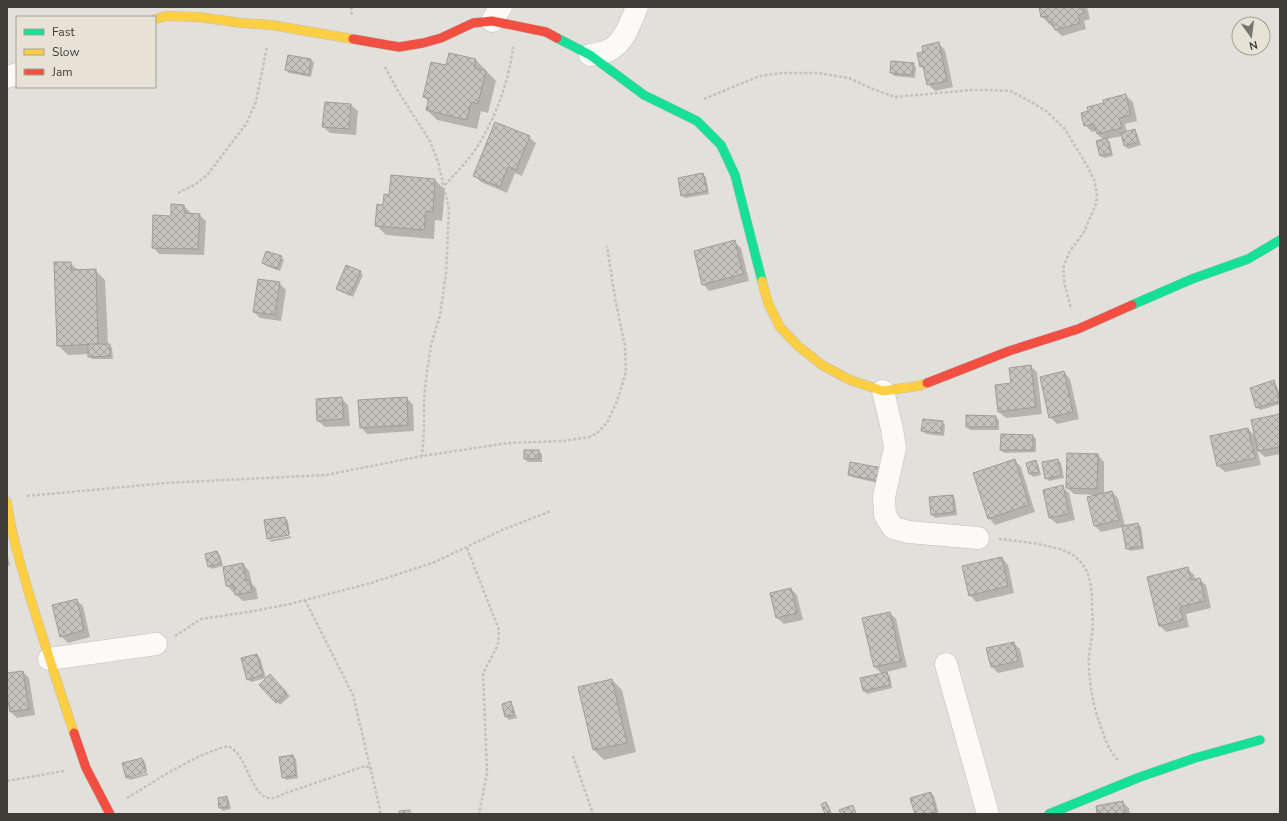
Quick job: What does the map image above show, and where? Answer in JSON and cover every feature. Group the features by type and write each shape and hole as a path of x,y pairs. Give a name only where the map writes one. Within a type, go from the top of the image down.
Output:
{"street":[{"path":"590,55 602,54 615,46 625,33 637,7"},
{"path":"156,19 167,16 198,17 271,25 399,47 441,38 497,14 516,25 546,32 590,55 644,95 696,121 721,145 735,175 768,303 780,327 798,346 822,365 850,380 883,391 918,386 1009,351 1078,329 1192,279 1248,259 1269,248 1280,240"},
{"path":"883,391 895,448 884,497 885,515 893,528 909,532 978,538"},
{"path":"7,502 10,524 17,552 49,659 86,768 109,812"},
{"path":"49,659 156,644"},
{"path":"946,664 988,814"},
{"path":"1049,814 1140,777 1195,758 1260,740"}],"path":[{"path":"178,193 196,184 208,174 246,124 256,102 271,25"},
{"path":"444,185 469,157 494,116 502,94 512,57 516,25"},
{"path":"371,42 399,93 430,141 438,162 449,209 446,274 440,315 431,345 426,379 422,456"},
{"path":"676,111 760,76 783,73 818,74 849,78 895,97 986,90 1010,91 1028,100 1046,111 1064,128 1094,179 1097,195 1096,204 1084,232 1070,251 1063,268 1065,286 1078,329"},
{"path":"22,497 166,484 326,475 422,456 508,443 563,441 589,437 596,434 607,423 617,401 626,372 626,346 615,298 607,246"},
{"path":"156,644 174,636 201,619 254,611 305,600 371,583 421,567 467,548 502,530 551,511"},
{"path":"978,538 1017,541 1052,547 1072,555 1085,566 1091,582 1093,631 1088,665 1095,710 1106,740 1115,758 1140,777"},
{"path":"467,548 477,577 499,630 498,645 483,673 487,773 478,814"},
{"path":"305,600 353,695 372,769 380,814"},
{"path":"109,812 164,776 218,749 228,746 236,752 242,760 250,779 260,794 266,798 274,798 365,766 372,769"},
{"path":"573,756 593,814"},
{"path":"7,781 86,768"}],"building":[{"path":"1039,7 1082,7 1084,13 1078,15 1080,23 1055,30 1052,22 1049,23 1047,16 1041,17"},
{"path":"939,42 947,81 927,85 923,66 920,67 917,53 923,52 922,46"},
{"path":"449,53 476,59 474,68 486,71 478,104 471,102 467,120 426,110 429,98 423,97 431,62 446,65"},
{"path":"288,55 311,59 309,75 285,70"},
{"path":"891,61 914,63 912,75 890,73"},
{"path":"1126,94 1131,115 1119,118 1122,128 1097,134 1094,124 1084,126 1081,113 1088,111 1087,107 1104,103 1103,100"},
{"path":"325,102 351,104 349,129 322,127"},
{"path":"495,122 530,136 516,170 508,167 500,187 473,176"},
{"path":"1135,129 1138,142 1124,146 1121,133"},
{"path":"1107,138 1111,153 1100,156 1096,141"},
{"path":"703,173 707,191 681,196 678,178"},
{"path":"391,175 435,179 433,212 426,211 424,230 375,226 377,204 383,205 384,194 389,195"},
{"path":"171,204 184,205 184,213 200,214 198,249 152,248 153,215 171,216"},
{"path":"735,240 743,274 702,285 694,251"},
{"path":"266,251 282,256 277,269 262,263"},
{"path":"54,262 71,262 71,270 96,269 98,344 57,346"},
{"path":"346,265 361,271 350,295 336,289"},
{"path":"258,279 280,282 275,315 253,312"},
{"path":"88,344 110,344 110,356 88,357"},
{"path":"1031,365 1036,407 998,412 995,385 1011,383 1009,368"},
{"path":"1064,371 1073,412 1049,418 1040,377"},
{"path":"1274,380 1280,401 1256,408 1250,388"},
{"path":"342,397 344,419 317,421 316,399"},
{"path":"407,397 408,425 360,428 358,400"},
{"path":"1280,414 1280,447 1258,451 1251,420"},
{"path":"966,415 996,416 996,427 966,427"},
{"path":"923,419 943,421 941,433 921,431"},
{"path":"1248,428 1255,458 1217,466 1210,436"},
{"path":"1001,434 1033,435 1033,450 1000,450"},
{"path":"524,450 539,450 539,459 524,459"},
{"path":"1067,453 1098,454 1097,489 1066,488"},
{"path":"1015,459 1029,505 988,519 973,473"},
{"path":"1058,459 1061,475 1045,479 1042,462"},
{"path":"1036,460 1039,472 1029,474 1026,463"},
{"path":"850,462 882,468 880,481 848,475"},
{"path":"1063,485 1069,514 1049,518 1043,490"},
{"path":"1112,491 1119,520 1094,526 1087,497"},
{"path":"953,495 954,512 931,515 929,497"},
{"path":"285,517 289,535 267,539 264,520"},
{"path":"1138,523 1142,546 1126,549 1122,526"},
{"path":"217,551 221,563 208,567 205,554"},
{"path":"1002,557 1008,586 969,596 962,566"},
{"path":"243,563 246,581 250,580 252,592 235,595 234,585 226,586 223,567"},
{"path":"1188,567 1191,580 1200,578 1205,601 1180,607 1183,620 1159,626 1147,577"},
{"path":"791,588 797,613 776,618 770,593"},
{"path":"77,599 84,630 60,637 52,605"},
{"path":"890,612 901,661 874,667 862,618"},
{"path":"1014,642 1018,661 991,667 986,648"},
{"path":"257,654 263,675 247,680 241,658"},
{"path":"23,671 29,709 10,712 7,694 7,673"},
{"path":"887,672 890,685 863,691 860,678"},
{"path":"270,674 287,693 276,703 259,685"},
{"path":"612,679 627,743 593,750 578,687"},
{"path":"511,701 514,715 505,717 502,704"},
{"path":"293,755 296,775 282,778 279,757"},
{"path":"142,758 146,772 126,778 122,763"},
{"path":"931,792 936,812 928,814 915,814 910,798"},
{"path":"227,796 228,807 219,808 218,798"},
{"path":"1123,801 1125,814 1097,814 1096,806"},
{"path":"826,802 830,811 825,814 821,804"},
{"path":"853,805 856,814 841,814 839,810"},
{"path":"410,810 410,814 400,814 399,811"}],"traffic: fast":[{"path":"557,38 590,55 644,95 697,121 721,145 735,175 762,281"},
{"path":"1132,305 1192,279 1248,259 1280,240"},
{"path":"1049,814 1140,777 1195,758 1260,740"}],"traffic: slow":[{"path":"156,19 167,16 198,17 271,25 353,39"},
{"path":"762,281 768,303 780,327 798,346 822,365 850,380 883,391 918,386 927,383"},
{"path":"7,502 14,538 30,597 74,733"}],"traffic: jam":[{"path":"353,39 399,47 441,38 473,23 492,21 546,32 557,38"},
{"path":"927,383 1009,351 1078,329 1132,305"},
{"path":"74,733 86,768 110,814"}]}
